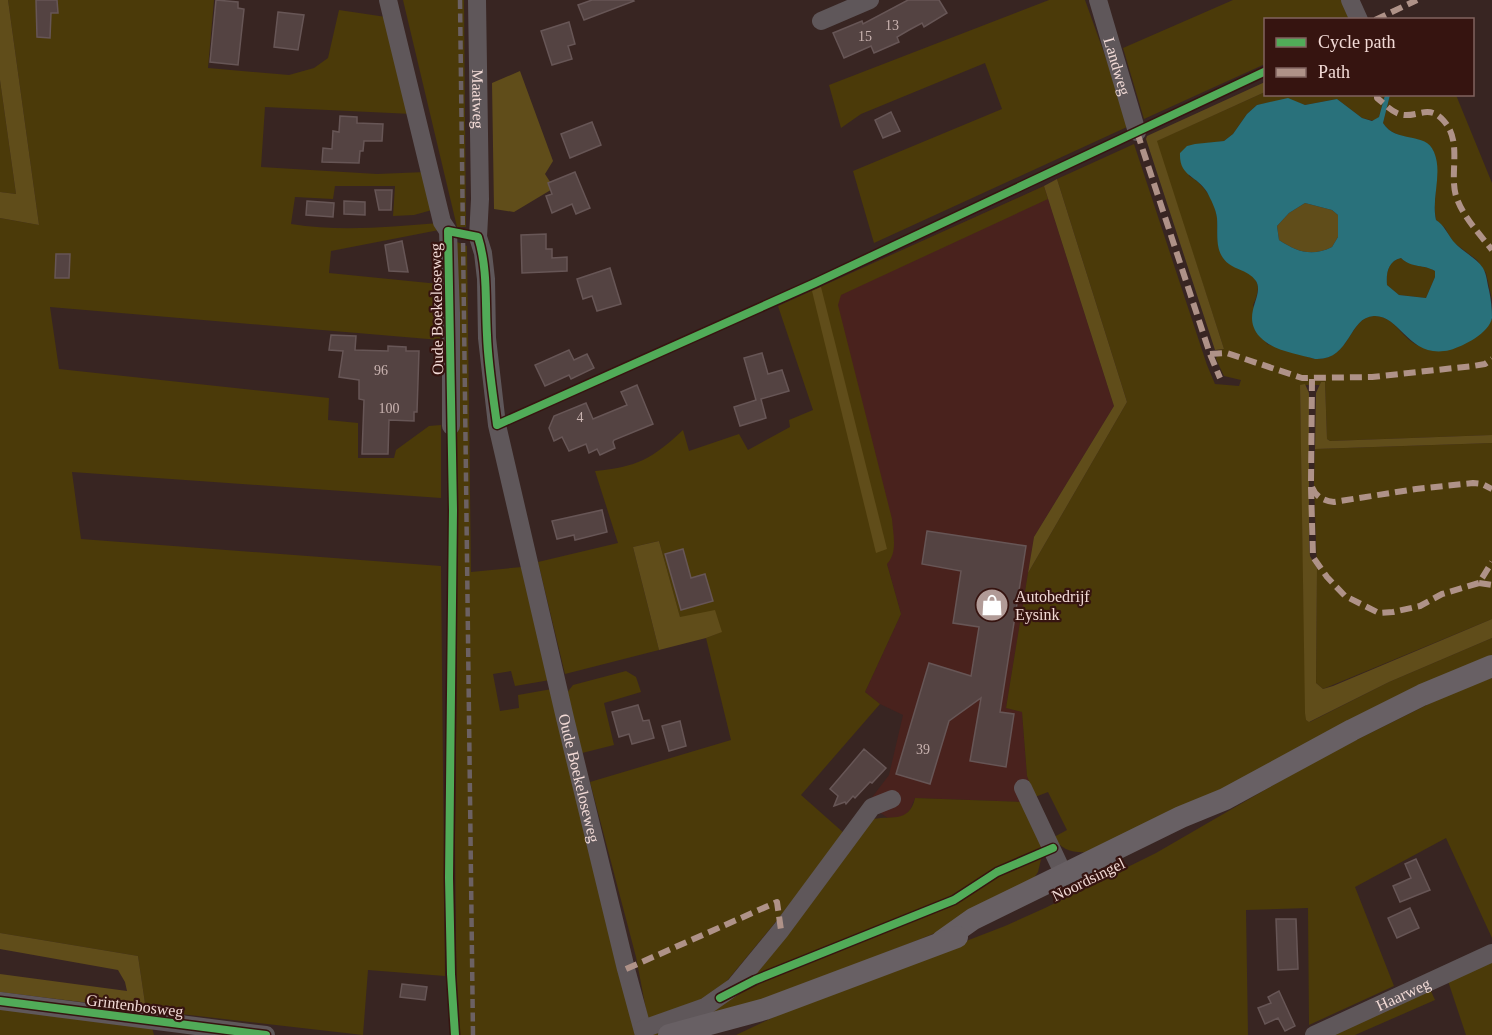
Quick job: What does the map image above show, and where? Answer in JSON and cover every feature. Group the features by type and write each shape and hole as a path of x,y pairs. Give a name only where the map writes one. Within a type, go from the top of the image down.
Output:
{"main road":[{"name":"Noordsingel","path":"942,941 973,919 1181,817 1225,799 1422,695 1492,666"},
{"name":"Noordsingel","path":"669,1035 765,1009 942,941 975,931 1085,881 1180,831 1225,799"},
{"name":"Noordsingel","path":"716,1035 765,1009"}],"street":[{"name":"Oude Boekeloseweg","path":"388,0 442,222 448,231 451,426"},
{"name":"Maatweg","path":"477,0 480,199"},
{"path":"821,21 870,0"},
{"name":"Landweg","path":"1098,0 1137,132"},
{"path":"1350,0 1358,18"},
{"name":"Oude Boekeloseweg","path":"480,199 478,237 483,253 486,279 487,338 497,424 568,729 644,1032"},
{"name":"Oude Boekeloseweg","path":"448,231 478,237"},
{"path":"1023,788 1064,875"},
{"path":"644,1032 705,1007 735,986 781,930 872,807 892,799"},
{"name":"Haarweg","path":"1314,1035 1492,953"},
{"name":"Grintenbosweg","path":"0,1001 266,1035"}],"shaded area":[{"path":"0,0 8,0 39,225 0,218 0,192 16,194 0,80"},
{"path":"8,0 214,0 208,68 289,75 314,68 328,58 339,10 386,17 412,114 265,107 261,167 377,174 426,172 432,210 414,215 393,216 395,186 335,186 333,199 295,197 291,224 346,228 439,223 439,230 331,251 329,273 439,284 440,340 50,307 59,369 329,398 328,420 358,423 358,458 394,458 396,450 429,426 441,425 441,498 72,472 81,539 441,566 445,976 368,970 363,1035 146,1010 138,956 0,933 0,218 39,225"},
{"path":"403,0 464,0 466,227 457,227"},
{"path":"1049,0 1085,0 1127,127 874,243 853,171 1002,109 985,63 861,114 841,128 829,85"},
{"path":"1233,0 1344,0 1353,18 1264,18 1264,64 1144,119 1123,48"},
{"path":"520,71 553,161 545,174 554,188 514,212 494,209 492,83"},
{"path":"0,80 16,194 0,192"},
{"path":"1264,82 1264,92 1157,141 1224,349 1215,350 1146,139 1147,136"},
{"path":"1264,92 1264,96 1385,96 1379,117 1375,121 1362,118 1337,99 1305,105 1288,99 1257,105 1247,114 1233,134 1224,141 1187,146 1189,176 1203,188 1216,211 1221,254 1232,265 1248,272 1257,283 1253,305 1267,344 1315,359 1327,358 1343,346 1360,323 1366,318 1375,316 1389,320 1417,345 1439,350 1454,348 1475,337 1492,319 1492,435 1330,441 1327,439 1325,382 1321,382 1320,385 1300,385 1306,720 1310,722 1389,682 1492,638 1492,658 1198,805 1087,852 1077,852 1064,848 1054,837 1067,830 1048,792 1035,797 1027,776 1022,712 1006,708 1028,573 1127,402 1057,179 1134,144 1215,384 1239,386 1241,380 1224,376 1216,359 1218,350 1224,349 1156,141"},
{"path":"1390,96 1456,96 1492,183 1492,299 1486,273 1477,260 1453,242 1445,228 1436,220 1437,167 1434,153 1425,142 1395,134 1383,123"},
{"path":"1057,179 1127,402 1028,573 1034,537 1114,406 1044,186"},
{"path":"1044,186 1114,406 1034,537 1006,708 1022,712 1027,776 1035,797 1022,802 915,798 906,814 888,818 867,804 889,775 903,715 880,704 865,692 901,614 821,287"},
{"path":"1044,186 1048,199 841,295 838,305 892,519 894,548 887,564 901,614 865,692 880,704 801,795 845,834 717,993 648,1020 636,957 590,782 731,740 706,638 721,632 680,618 659,541 633,547 659,650 565,674 538,562 618,543 595,471 622,467 643,460 653,455 683,430 689,451 739,434 748,450 790,427 789,420 813,410 778,306"},
{"path":"1305,203 1332,210 1338,215 1338,237 1332,247 1318,252 1305,252 1292,248 1279,240 1277,226 1289,213"},
{"path":"452,240 467,246 471,572 522,567 550,680 515,686 511,671 493,674 500,711 519,708 518,695 552,689 635,1035 457,1035 455,300"},
{"path":"1401,258 1409,263 1435,271 1435,277 1426,298 1399,295 1387,285 1389,268 1393,262"},
{"path":"821,287 887,549 876,553 812,291"},
{"path":"1321,382 1325,382 1327,439 1330,441 1492,435 1492,443 1315,449 1316,393"},
{"path":"1305,384 1309,393 1309,544 1310,556 1317,568 1316,683 1323,689 1333,686 1492,619 1492,638 1389,682 1309,722 1306,720 1305,713 1300,385"},
{"path":"1492,443 1492,619 1323,689 1316,683 1315,449"},
{"path":"659,541 680,617 715,610 722,632 659,650 633,547"},
{"path":"626,671 636,677 641,692 604,703 614,745 582,753 566,694 573,685"},
{"path":"1492,678 1492,938 1446,838 1355,887 1394,986 1309,1025 1308,908 1246,910 1248,1035 736,1035 795,1007 1005,926 1045,908 1156,853 1320,758 1459,689"},
{"path":"915,798 1022,802 1044,847 1038,872 1034,878 940,931 789,991 652,1035 708,1009 870,820 903,815 908,812"},
{"path":"0,933 138,956 146,1010 0,992 0,974 127,991 118,970 0,949"},
{"path":"1492,960 1492,1035 1466,1035 1448,981"},
{"path":"1430,989 1435,1000 1355,1035 1326,1035"},
{"path":"0,1007 151,1024 154,1035 0,1035"}],"water":[{"path":"1385,96 1390,96 1383,123 1395,133 1424,142 1434,152 1437,168 1436,220 1453,241 1483,268 1491,300 1490,324 1481,334 1462,345 1450,350 1436,351 1425,349 1392,322 1374,316 1365,318 1359,323 1343,347 1327,358 1315,359 1279,349 1265,342 1254,329 1252,314 1258,293 1256,281 1249,274 1226,262 1220,254 1216,211 1203,186 1182,167 1180,153 1187,146 1224,141 1233,134 1247,114 1257,105 1288,98 1305,105 1337,99 1362,118 1372,121 1379,117","holes":["1305,203 1332,210 1338,215 1338,237 1332,247 1318,252 1305,252 1292,248 1279,240 1277,226 1289,213","1401,258 1435,271 1435,277 1426,298 1399,295 1387,285 1389,268 1393,262"]}],"building":[{"path":"36,0 57,0 58,13 51,13 50,38 37,37"},
{"path":"216,0 238,2 238,8 244,9 238,65 210,62"},
{"path":"592,0 634,1 584,20 578,5"},
{"path":"908,0 939,0 947,13 924,27 922,23 909,30 897,37 899,42 874,53 871,46 844,58 833,33 862,21 863,24"},
{"path":"278,12 304,15 298,50 274,47"},
{"path":"569,22 575,44 568,46 572,59 552,65 541,31"},
{"path":"891,112 900,131 883,138 875,120"},
{"path":"340,116 357,117 357,123 383,124 382,141 364,141 359,163 322,162 323,148 332,149 333,131 339,132"},
{"path":"592,122 601,145 570,158 561,134"},
{"path":"575,172 590,208 576,214 572,204 552,213 546,196 552,194 548,183"},
{"path":"375,190 392,190 391,210 379,210"},
{"path":"307,201 334,203 333,217 306,215"},
{"path":"344,201 365,202 365,215 344,214"},
{"path":"546,234 546,249 552,249 552,258 567,257 567,271 522,273 521,235"},
{"path":"402,241 408,272 389,271 385,245"},
{"path":"56,254 70,254 69,278 55,278"},
{"path":"610,268 621,304 597,311 592,296 583,299 577,279"},
{"path":"331,335 356,336 355,350 388,351 388,346 406,347 406,351 419,351 417,412 414,412 414,421 389,420 388,454 362,454 364,400 359,399 359,380 339,377 343,351 329,350"},
{"path":"569,350 574,360 587,354 594,368 571,379 569,375 545,386 535,365"},
{"path":"762,353 768,374 782,370 789,391 761,399 766,418 740,426 734,407 756,400 744,358"},
{"path":"637,385 653,424 614,440 615,448 600,455 597,449 589,453 586,444 569,451 562,437 554,441 549,428 554,416 586,403 593,419 627,405 621,392"},
{"path":"602,510 607,532 575,540 574,535 557,539 552,521"},
{"path":"927,531 1026,546 1000,712 1014,714 1006,767 970,761 981,698 949,721 930,784 896,774 929,663 971,676 979,627 953,623 961,571 922,564"},
{"path":"683,549 691,578 705,574 713,601 681,610 665,554"},
{"path":"638,705 643,721 649,720 654,738 632,744 629,734 619,737 612,712"},
{"path":"680,721 686,746 669,751 662,726"},
{"path":"864,749 886,768 855,798 853,796 846,804 845,802 834,806 838,796 830,789"},
{"path":"1416,859 1430,890 1400,902 1393,886 1411,878 1405,864"},
{"path":"1410,908 1419,928 1397,938 1388,918"},
{"path":"1276,919 1296,919 1298,969 1278,970"},
{"path":"402,984 427,987 425,1000 400,997"},
{"path":"1279,991 1295,1026 1285,1031 1278,1018 1265,1024 1258,1008 1271,1003 1268,997"}],"railway":[{"path":"460,0 473,1035"}],"marked path":[{"path":"1379,18 1417,0"},
{"path":"1377,96 1396,113 1404,115 1433,113 1449,128 1454,147 1456,196 1467,218 1492,250"},
{"path":"1137,132 1210,354 1220,378"},
{"path":"1210,354 1227,353 1302,378 1372,377 1473,366 1485,364 1492,359"},
{"path":"1312,379 1311,484 1316,494 1322,499 1334,502 1473,483 1492,489"},
{"path":"1311,487 1313,557 1327,577 1345,596 1379,613 1420,606 1442,594 1479,583 1492,562"},
{"path":"1479,583 1492,585"},
{"path":"626,969 777,902 781,930"}],"cycle path":[{"path":"455,1035 449,878 453,510 448,231 478,237 485,273 488,358 497,425 815,283 1264,72"},
{"path":"720,998 755,980 954,900 997,872 1053,848"},
{"path":"0,1001 266,1035"}],"place":[{"name":"Autobedrijf Eysink","path":"992,605"}]}
